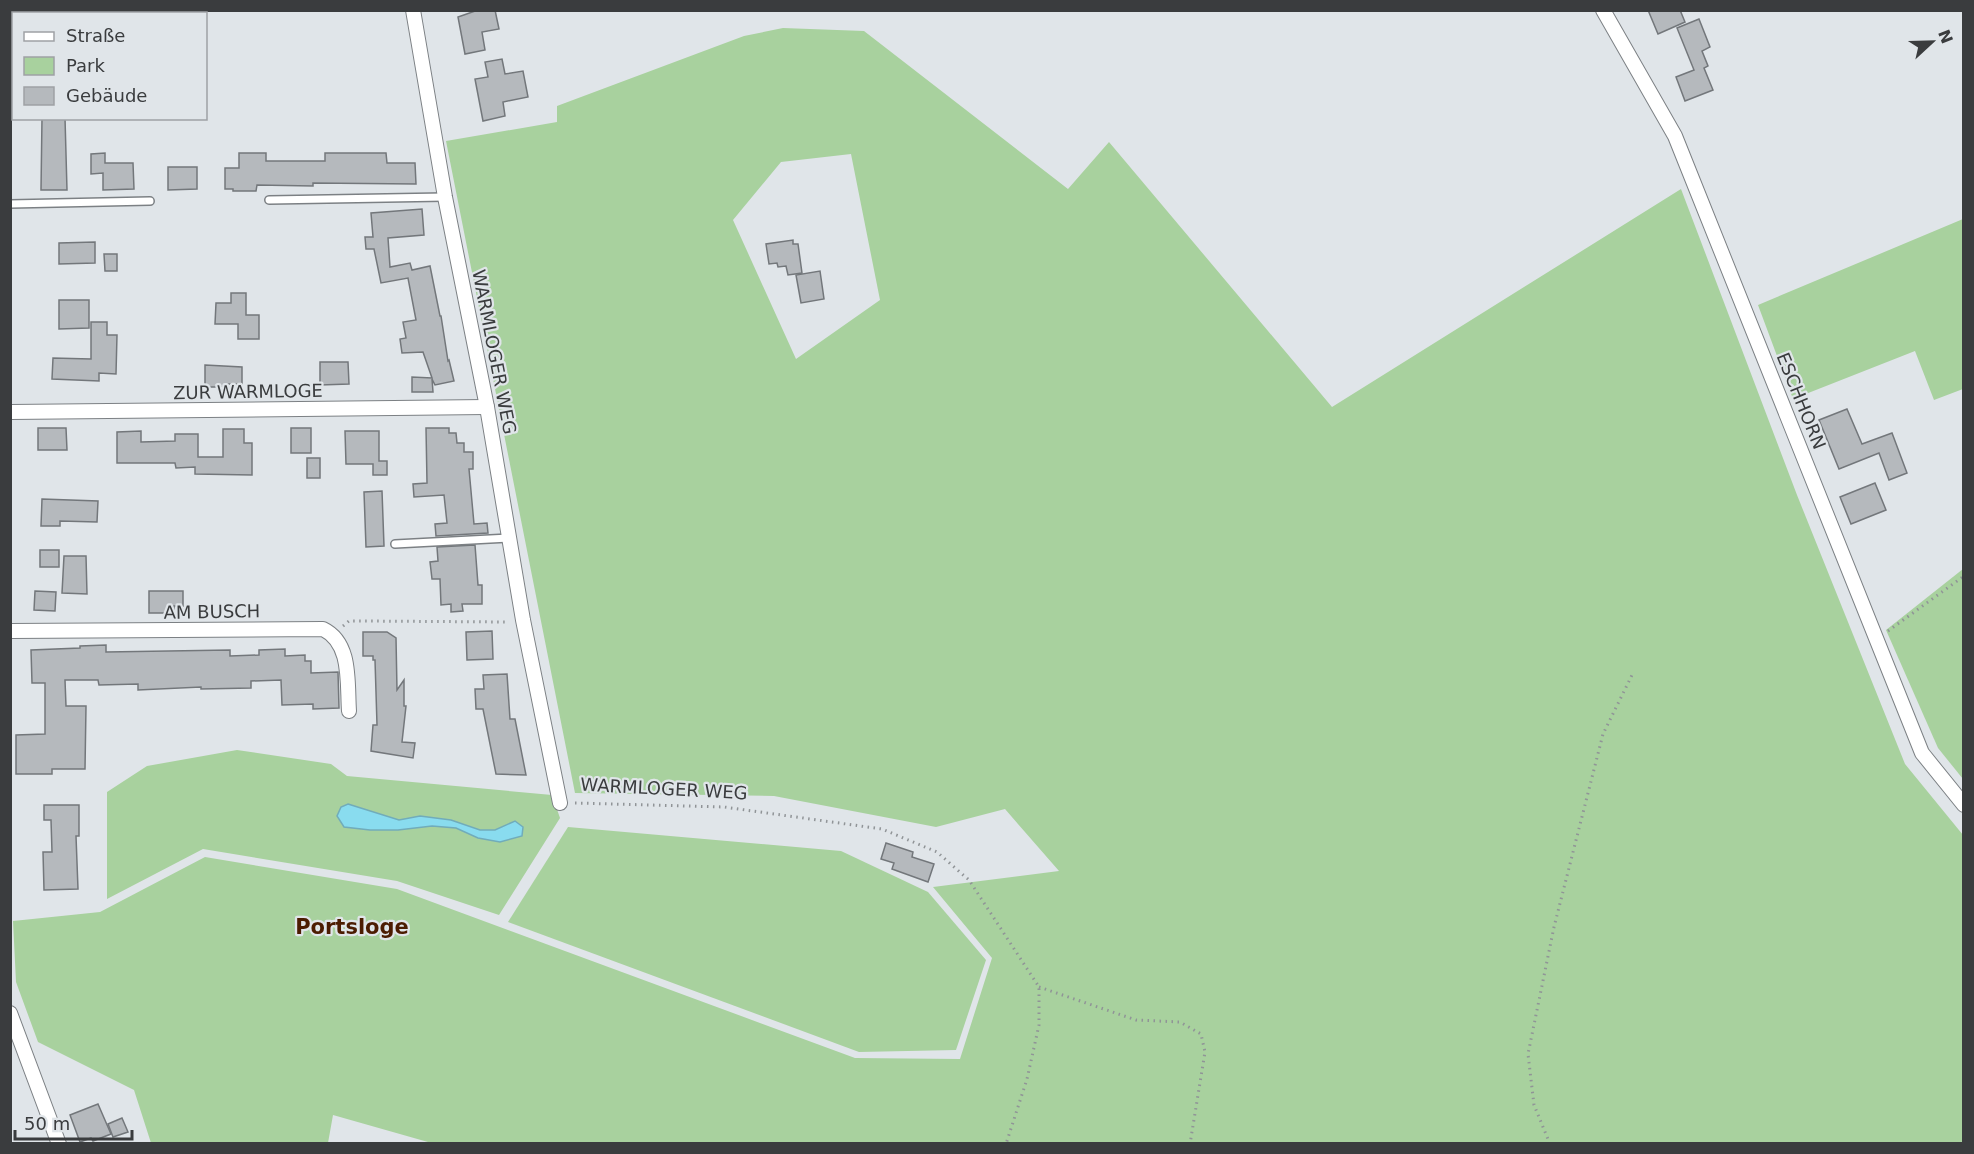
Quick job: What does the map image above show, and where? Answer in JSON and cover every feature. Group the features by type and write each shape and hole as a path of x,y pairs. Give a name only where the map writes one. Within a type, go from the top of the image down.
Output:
{"street":[{"name":"WARMLOGER WEG","path":"413,10 445,197 487,408 523,620 560,802"},
{"name":"ESCHHORN","path":"1604,10 1675,136 1922,753 1964,805"},
{"name":"ZUR WARMLOGE","path":"10,412 487,408"},
{"name":"AM BUSCH","path":"10,631 323,629 334,635"},
{"path":"334,635 346,661 349,711"},
{"path":"10,1013 60,1143"}],"lane":[{"path":"269,200 445,197"},
{"path":"10,204 150,201"},
{"path":"394,544 509,538"}],"path":[{"path":"1876,639 1964,576"},
{"path":"334,635 349,621 523,620"},
{"path":"1550,1143 1534,1105 1528,1054 1554,927 1603,734 1632,673"},
{"name":"WARMLOGER WEG","path":"560,802 724,807 882,829 937,852 969,880 1039,987"},
{"path":"1006,1143 1027,1079 1039,1025 1039,987 1136,1020 1180,1022 1200,1034 1205,1052 1190,1143"}],"green space":[{"path":"783,28 864,31 1068,189 1109,142 1332,407 1681,189 1797,495 1905,764 1963,835 1963,1143 435,1144 333,1115 328,1143 151,1143 134,1090 38,1042 16,982 13,921 100,912 205,857 397,889 855,1058 960,1059 992,958 933,887 1059,871 1005,809 936,827 774,796 575,793 446,141 557,122 557,106 744,36","holes":["851,154 880,300 796,359 733,220 781,162"]},
{"path":"1963,219 1963,389 1934,400 1915,351 1793,399 1758,305"},
{"path":"1963,569 1963,779 1938,748 1886,630"},
{"path":"237,750 331,764 347,776 552,795 560,818 499,915 397,881 203,849 107,899 107,792 147,766"},
{"path":"568,827 841,851 928,892 986,960 956,1050 859,1052 508,922"}],"water":[{"path":"348,804 399,820 420,816 451,820 480,830 495,830 515,821 523,827 522,836 500,842 478,838 456,828 432,826 398,830 370,830 344,827 337,816 341,807"}],"building":[{"path":"478,10 495,10 499,29 482,32 485,50 465,54 458,17"},
{"path":"1648,10 1680,10 1685,22 1658,34"},
{"path":"1699,19 1710,47 1702,51 1708,66 1704,68 1713,90 1685,101 1676,77 1694,70 1677,28"},
{"path":"502,59 505,74 523,71 528,97 503,102 505,116 483,121 475,79 488,77 485,62"},
{"path":"42,120 65,120 67,190 41,190"},
{"path":"105,153 105,163 133,163 134,189 103,190 103,173 91,174 91,154"},
{"path":"239,153 266,153 266,161 325,161 325,153 386,153 387,163 415,163 416,184 313,183 313,186 257,185 256,191 225,189 225,168 239,168"},
{"path":"168,167 197,167 197,189 168,190"},
{"path":"422,209 424,235 388,238 390,267 410,263 412,270 430,266 454,381 435,385 432,379 433,392 412,392 412,377 432,378 423,352 402,353 400,339 406,338 403,322 416,320 408,278 381,283 374,249 366,249 365,237 373,237 371,213"},
{"path":"793,240 793,244 798,244 802,273 788,275 786,266 778,267 777,263 769,264 766,244"},
{"path":"95,242 95,263 59,264 59,243"},
{"path":"104,254 117,254 117,271 105,271"},
{"path":"820,271 824,299 801,303 796,275"},
{"path":"231,293 246,293 246,315 259,315 259,339 238,339 238,324 215,324 216,303 231,303"},
{"path":"59,300 89,300 89,328 59,329"},
{"path":"91,322 107,322 107,335 117,335 116,374 99,373 99,381 52,379 53,358 91,359"},
{"path":"320,362 348,362 349,384 320,385"},
{"path":"205,365 242,367 242,384 228,384 228,387 205,387"},
{"path":"1847,409 1862,444 1892,433 1907,473 1889,480 1879,453 1839,469 1819,420"},
{"path":"38,428 66,428 67,450 38,450"},
{"path":"291,428 311,428 311,453 291,453"},
{"path":"426,428 449,428 449,433 456,433 457,443 464,443 464,452 473,452 473,469 469,469 474,524 487,523 488,533 436,536 435,524 447,523 444,495 414,497 413,484 427,483"},
{"path":"223,429 244,429 244,443 252,443 252,475 195,474 195,467 176,468 175,463 117,463 117,432 141,431 141,442 175,441 175,434 198,434 198,457 223,457"},
{"path":"345,431 379,431 379,461 387,461 387,475 373,475 373,464 346,464"},
{"path":"307,458 320,458 320,478 307,478"},
{"path":"1875,483 1886,510 1851,524 1840,497"},
{"path":"382,491 384,546 366,547 364,492"},
{"path":"42,499 98,501 97,522 60,521 60,526 41,526"},
{"path":"475,545 478,585 482,585 482,604 462,604 463,611 451,612 451,604 441,605 440,579 432,579 430,562 438,561 437,547"},
{"path":"40,550 59,550 59,567 40,567"},
{"path":"64,556 86,556 87,594 62,593"},
{"path":"35,591 56,592 55,611 34,610"},
{"path":"149,591 183,591 183,606 174,606 174,613 149,613"},
{"path":"492,631 493,659 467,660 466,632"},
{"path":"363,632 387,632 396,638 397,690 404,680 404,706 406,706 402,742 415,743 413,758 371,751 373,725 377,725 375,660 373,656 363,656"},
{"path":"106,645 106,652 230,650 230,656 259,655 259,650 285,649 285,656 305,655 305,661 311,661 311,673 338,672 339,708 313,709 313,704 282,705 281,680 251,681 251,688 201,689 201,687 138,690 138,684 99,685 98,680 65,680 66,706 86,706 85,769 52,769 52,774 16,774 16,735 45,734 45,683 32,683 31,650"},
{"path":"507,674 510,719 515,719 526,775 496,774 483,709 476,709 475,689 484,689 483,675"},
{"path":"44,805 79,805 79,836 76,836 78,889 44,890 43,852 52,852 51,820 44,820"},
{"path":"886,843 913,852 912,857 934,864 928,882 892,869 894,863 881,859"},
{"path":"98,1104 111,1134 93,1141 91,1138 80,1142 70,1115"},
{"path":"122,1118 128,1132 113,1137 108,1124"}],"district":[{"name":"Portsloge","path":"352,927"}]}
